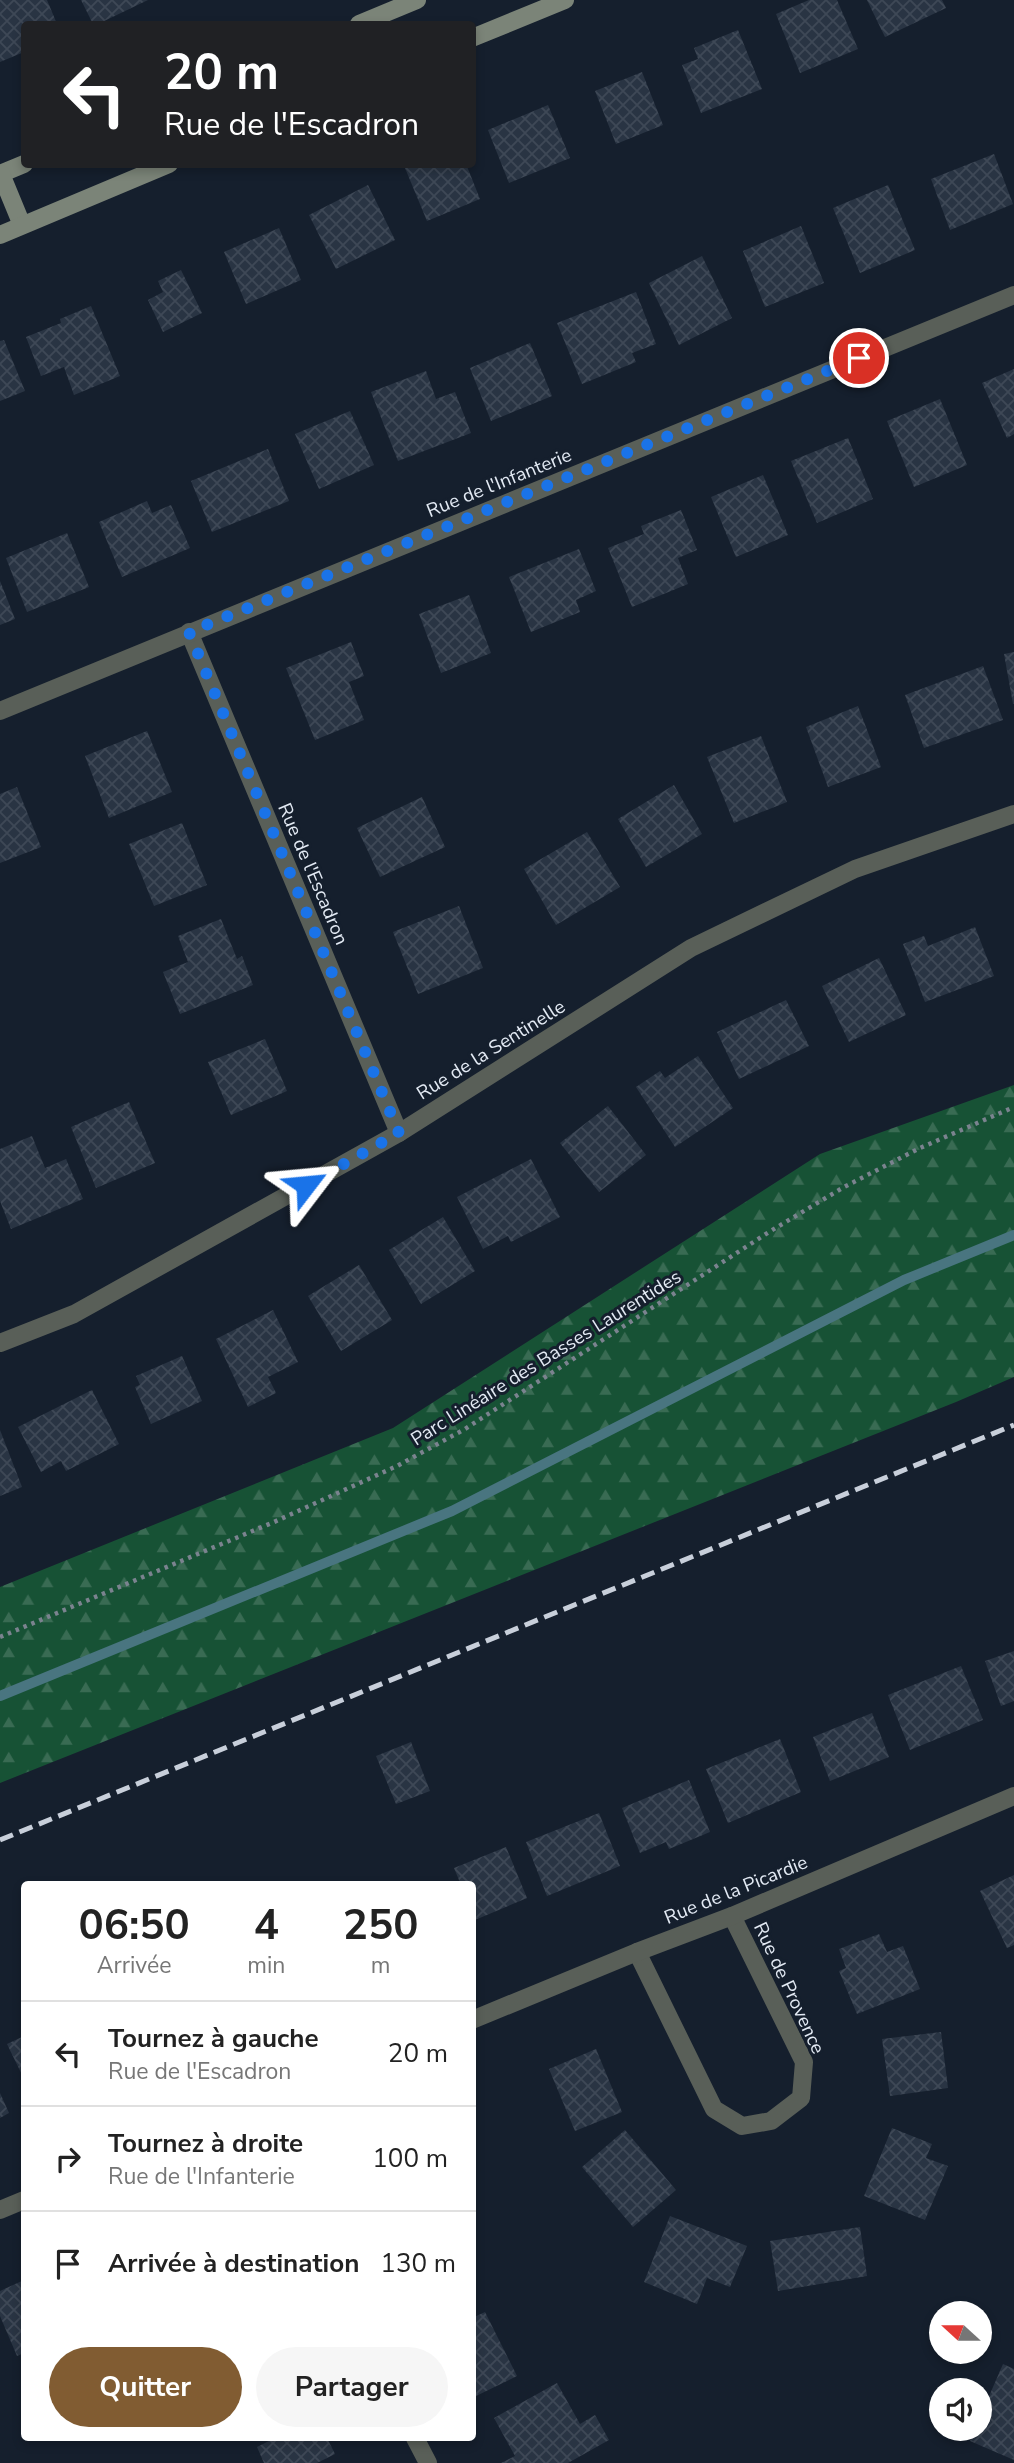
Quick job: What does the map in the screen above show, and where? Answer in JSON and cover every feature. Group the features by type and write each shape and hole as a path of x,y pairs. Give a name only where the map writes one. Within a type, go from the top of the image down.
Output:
{"street":[{"path":"366,21 417,0"},
{"path":"476,36 565,0"},
{"path":"21,165 0,174 22,225"},
{"path":"0,235 159,168"},
{"name":"Rue de l'Infanterie","path":"0,711 1014,295"},
{"name":"Rue de l'Escadron","path":"189,632 399,1133"},
{"name":"Rue de la Sentinelle","path":"0,1343 74,1314 399,1133 691,947 855,869 1014,814"},
{"name":"Rue de la Picardie","path":"476,2018 732,1916 1014,1796"},
{"name":"Rue de Provence","path":"637,1952 714,2109 743,2126 771,2121 801,2098 804,2062 732,1916"},
{"path":"0,2210 21,2201"},
{"path":"417,2441 428,2463"}],"path":[{"name":"Parc Linéaire des Basses Laurentides","path":"0,1637 274,1522 397,1466 465,1429 844,1187 897,1159 1014,1107"}],"green space":[{"path":"1014,1085 1014,1377 0,1783 0,1587 393,1428 820,1154"}],"building":[{"path":"0,0 47,0 56,21 21,21 21,53 0,62"},
{"path":"81,0 148,0 104,21 92,21"},
{"path":"809,0 837,0 858,49 800,73 776,14"},
{"path":"867,0 942,0 946,8 885,37"},
{"path":"738,30 762,89 701,113 682,65 698,59 694,48"},
{"path":"642,72 663,125 616,144 595,91"},
{"path":"548,105 570,158 509,183 488,130"},
{"path":"994,154 1013,204 950,230 931,179"},
{"path":"405,168 468,168 480,199 427,221"},
{"path":"368,185 395,240 336,269 309,215"},
{"path":"888,185 915,250 860,273 833,208"},
{"path":"801,226 824,283 765,307 743,251"},
{"path":"279,228 301,280 246,304 224,252"},
{"path":"702,256 732,318 679,345 649,283"},
{"path":"181,270 202,313 163,332 148,300 163,292 158,281"},
{"path":"636,292 656,344 632,353 636,362 582,384 557,323"},
{"path":"91,306 120,376 74,395 64,367 41,376 26,337 61,323 60,319"},
{"path":"4,340 25,391 0,401 0,341"},
{"path":"530,343 552,396 491,421 470,368"},
{"path":"1014,369 1014,434 1007,438 982,383"},
{"path":"426,371 436,399 455,392 471,433 398,461 371,392"},
{"path":"940,399 967,465 914,487 887,421"},
{"path":"350,411 374,465 319,489 295,434"},
{"path":"848,438 873,499 817,523 791,461"},
{"path":"268,449 289,501 212,532 191,481"},
{"path":"763,475 788,535 736,557 711,497"},
{"path":"147,501 152,513 171,505 190,548 122,577 99,522"},
{"path":"681,510 697,550 678,558 688,584 632,607 608,548 644,534 641,526"},
{"path":"67,533 89,587 27,612 6,558"},
{"path":"579,549 596,591 576,600 580,612 531,632 509,577"},
{"path":"0,581 15,619 0,625"},
{"path":"469,595 491,653 441,673 419,614"},
{"path":"351,642 364,676 349,682 364,720 315,740 286,668"},
{"path":"1014,652 1014,704 1013,704 1004,654"},
{"path":"983,666 1003,720 924,748 905,695"},
{"path":"858,706 881,767 828,787 806,727"},
{"path":"147,731 172,792 109,818 85,756"},
{"path":"761,736 787,802 734,823 707,757"},
{"path":"674,785 702,834 646,867 618,819"},
{"path":"17,787 41,847 0,863 0,794"},
{"path":"422,797 445,847 380,877 357,828"},
{"path":"182,823 207,885 154,906 129,844"},
{"path":"587,832 620,887 556,925 524,869"},
{"path":"459,906 483,968 418,994 393,932"},
{"path":"221,919 237,959 242,956 253,985 180,1014 163,972 188,962 178,936"},
{"path":"975,927 994,976 925,1002 903,944 924,936 928,946"},
{"path":"879,958 906,1015 849,1042 822,986"},
{"path":"786,1000 809,1046 739,1079 717,1032"},
{"path":"265,1039 287,1091 231,1115 208,1062"},
{"path":"698,1056 733,1108 675,1147 636,1087 660,1071 665,1078"},
{"path":"129,1102 155,1163 96,1188 71,1127"},
{"path":"608,1106 646,1155 599,1192 560,1143"},
{"path":"32,1136 45,1168 66,1159 83,1199 11,1229 0,1201 0,1149"},
{"path":"531,1159 560,1217 511,1242 508,1236 483,1249 457,1197"},
{"path":"443,1217 475,1271 421,1304 389,1250"},
{"path":"359,1265 392,1320 341,1351 308,1296"},
{"path":"273,1310 298,1362 268,1377 276,1393 248,1407 216,1339"},
{"path":"182,1356 202,1401 151,1424 135,1387 140,1385 136,1376"},
{"path":"92,1390 119,1444 66,1471 61,1461 41,1472 18,1427"},
{"path":"0,1430 22,1487 0,1496"},
{"path":"1014,1651 1014,1701 1001,1706 985,1661"},
{"path":"961,1666 983,1720 910,1750 888,1695"},
{"path":"872,1713 889,1757 830,1781 813,1737"},
{"path":"780,1739 801,1792 728,1823 706,1769"},
{"path":"411,1742 430,1791 396,1804 376,1756"},
{"path":"689,1780 710,1832 669,1849 666,1842 640,1853 622,1808"},
{"path":"599,1813 620,1866 547,1896 526,1842"},
{"path":"506,1847 527,1898 476,1920 476,1881 459,1881 454,1868"},
{"path":"1014,1875 1014,1945 1007,1948 980,1891"},
{"path":"879,1934 887,1952 903,1946 920,1989 857,2014 839,1971 846,1968 839,1949"},
{"path":"941,2032 948,2088 890,2096 882,2039"},
{"path":"21,2037 21,2073 7,2044"},
{"path":"596,2049 622,2112 575,2131 549,2069"},
{"path":"0,2093 9,2113 0,2118"},
{"path":"892,2128 932,2144 926,2158 948,2166 925,2220 864,2196"},
{"path":"625,2130 676,2190 633,2227 582,2167"},
{"path":"670,2216 747,2246 730,2287 707,2278 697,2304 644,2282"},
{"path":"860,2227 867,2276 778,2291 770,2241"},
{"path":"21,2281 21,2354 17,2356 0,2316 0,2291"},
{"path":"485,2312 517,2376 476,2396 476,2316"},
{"path":"1003,2364 1014,2369 1014,2460 970,2441 992,2441 992,2389"},
{"path":"557,2383 580,2424 595,2415 609,2440 568,2463 501,2463 515,2456 494,2418"},
{"path":"269,2441 328,2441 335,2454 317,2463 264,2463 257,2447"}],"waterway":[{"path":"0,1696 452,1511 904,1280 1014,1235"}],"railway":[{"path":"0,1840 1014,1425"}],"route":[{"path":"306,1185 399,1133 189,632 859,358"}]}
